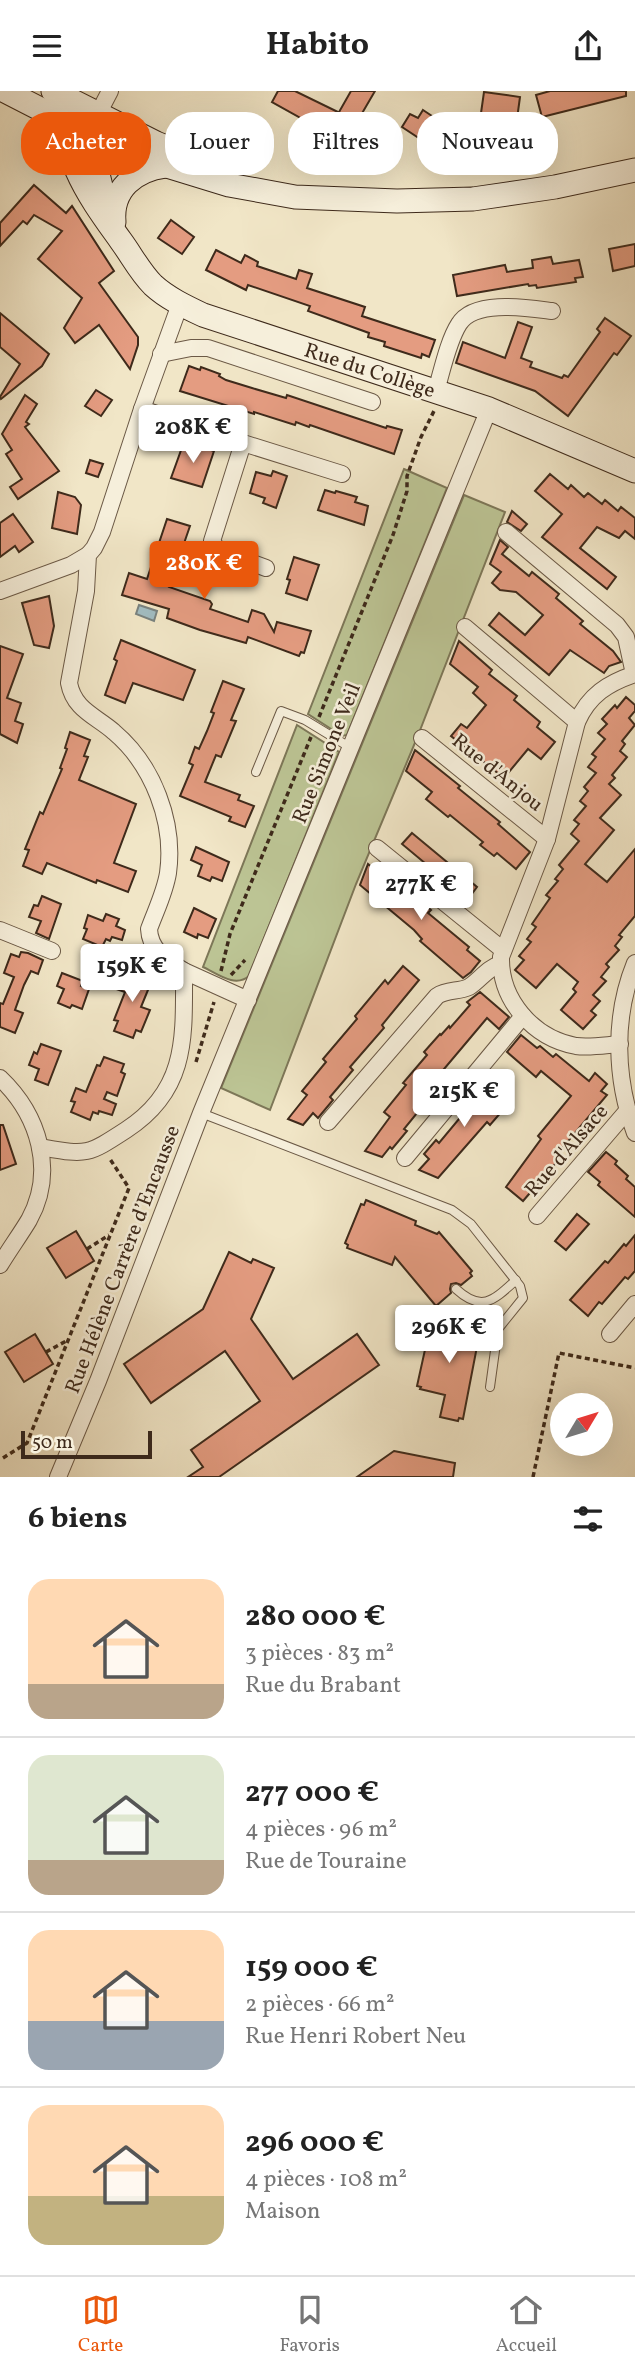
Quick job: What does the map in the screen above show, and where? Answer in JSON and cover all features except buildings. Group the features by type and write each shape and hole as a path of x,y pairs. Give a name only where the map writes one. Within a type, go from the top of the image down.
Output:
{"main road":[{"path":"5,91 45,112"},
{"path":"66,94 95,112"},
{"name":"Rue du Collège","path":"66,94 67,112"},
{"path":"151,140 202,162 264,180 362,200"},
{"path":"151,162 222,183 279,195 362,200 473,199 555,187 635,170"},
{"path":"114,222 116,199 128,181 147,169 164,166"},
{"name":"Rue du Collège","path":"80,175 95,204 151,283 180,304 222,322 436,399 489,409 635,471"},
{"name":"Rue du Collège","path":"98,175 101,192 124,244"}],"street":[{"path":"99,112 110,91"},
{"path":"0,591 71,565 94,548 102,532 180,304"},
{"path":"436,399 457,328 464,317 503,307 552,311"},
{"path":"161,354 191,348 208,348 372,403"},
{"path":"142,409 342,474"},
{"name":"Rue Simone Veil","path":"201,1113 489,409"},
{"path":"243,443 212,541 217,549 266,568"},
{"path":"506,532 617,625 626,637 635,674 614,681 593,696 577,722 547,839 502,957 505,989 523,1016 543,1032 577,1046 620,1044"},
{"path":"88,555 86,591 69,673 71,692 81,708 113,731 138,758 161,802 168,833 169,862 165,887 149,929 150,935 155,948 162,956 184,971 248,1000"},
{"path":"465,627 577,722"},
{"name":"Rue d'Anjou","path":"422,737 547,839"},
{"path":"377,848 502,957"},
{"path":"0,950 3,932 52,951"},
{"path":"328,1122 430,1001 443,991 467,988 502,957"},
{"path":"635,963 625,996 620,1044 621,1081 635,1133"},
{"path":"40,1147 76,1153 93,1151 152,1111 174,1077 184,1036 184,971"},
{"path":"405,1158 523,1016"},
{"path":"0,1078 26,1110 40,1147 43,1173 37,1201 29,1219 0,1265"},
{"name":"Rue d'Alsace","path":"537,1216 627,1111"},
{"name":"Rue Hélène Carrère d’Encausse","path":"58,1477 98,1381 201,1113"},
{"path":"610,1334 635,1304"}],"lane":[{"path":"256,772 281,711 315,726 351,748"},
{"name":"Rue Hélène Carrère d’Encausse","path":"201,1113 452,1210 471,1224 516,1280"},
{"path":"456,1289 467,1299 481,1303 495,1299 516,1280 520,1286 523,1298 498,1329 490,1387"}],"path":[{"path":"196,1063 220,987 222,960 230,934 393,535 407,491 407,476 436,399"},
{"path":"4,1458 27,1443 129,1188 101,1146"},
{"path":"87,1249 111,1234"},
{"path":"46,1352 69,1340"},
{"path":"533,1477 559,1353 635,1368"}],"green space":[{"path":"404,469 447,488 347,735 342,736 308,714"},
{"path":"464,495 505,512 417,738 356,884 270,1110 221,1088"},
{"path":"297,725 339,752 249,976 238,981 232,980 203,967"}],"water":[{"path":"139,605 157,611 154,621 136,614"}]}
